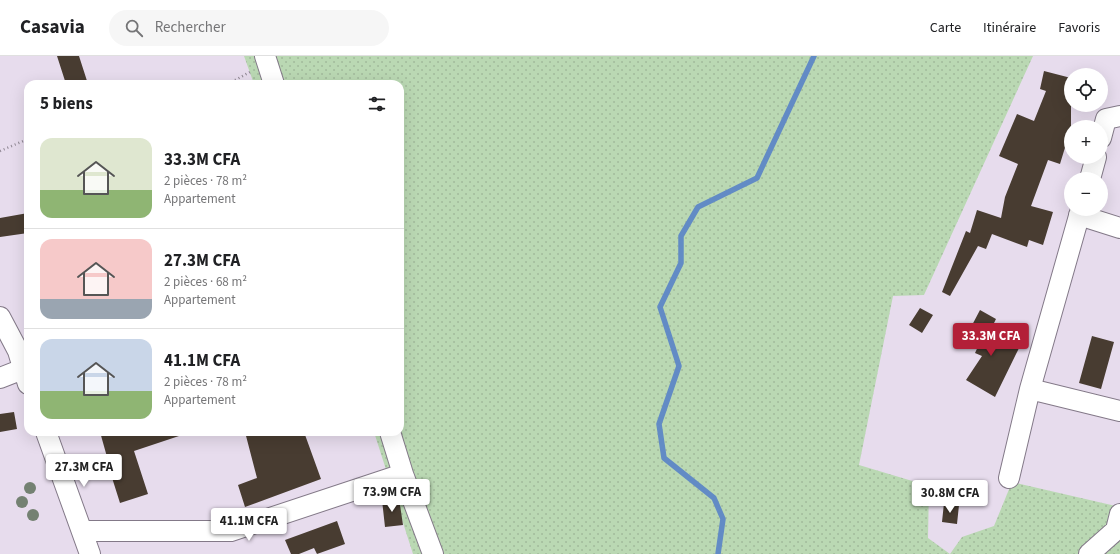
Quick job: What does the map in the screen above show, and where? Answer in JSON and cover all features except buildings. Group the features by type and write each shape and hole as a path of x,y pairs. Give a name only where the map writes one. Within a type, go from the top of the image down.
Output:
{"street":[{"path":"266,60 273,80"},
{"path":"1106,120 1120,116"},
{"path":"1009,478 1030,389 1079,216"},
{"path":"1090,216 1120,228"},
{"path":"0,316 18,351 24,368"},
{"path":"1,376 24,374"},
{"path":"1030,389 1120,411"},
{"path":"47,436 83,531 90,554"},
{"path":"391,436 403,474 433,554"},
{"path":"83,531 231,532 403,474"},
{"path":"1089,554 1116,530 1120,514"}],"path":[{"path":"234,80 266,60"},
{"path":"0,151 24,141"}],"green space":[{"path":"244,56 1033,56 924,295 893,296 859,465 929,486 928,538 950,554 413,554 375,436 404,436 404,80 253,80"},
{"path":"1012,482 1120,507 1120,554 950,554 962,537 994,526"}],"waterway":[{"path":"718,554 723,519 714,498 664,458 659,424 679,366 660,307 681,263 681,236 698,207 757,178 814,56"}]}
